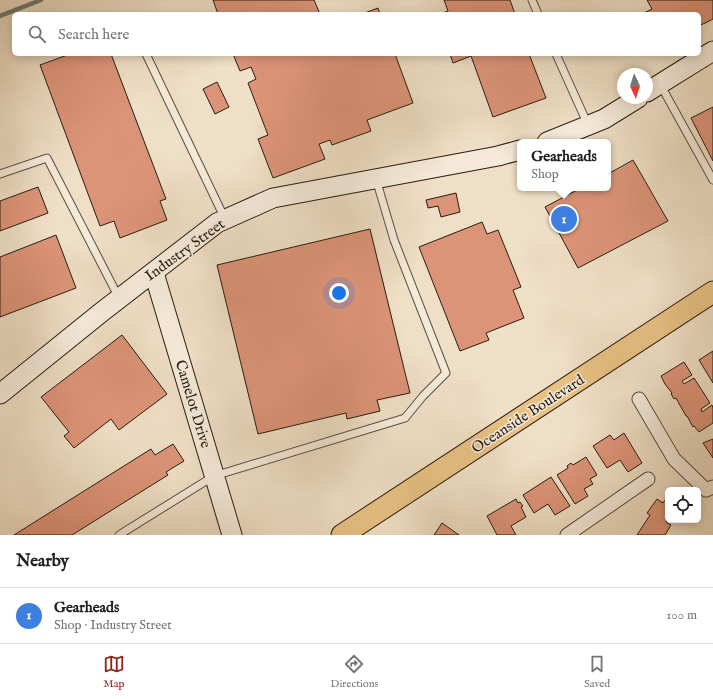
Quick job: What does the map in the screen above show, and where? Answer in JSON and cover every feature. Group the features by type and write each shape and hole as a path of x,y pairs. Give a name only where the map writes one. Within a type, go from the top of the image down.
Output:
{"main road":[{"name":"Oceanside Boulevard","path":"342,535 713,292"}],"street":[{"path":"654,88 713,51"},
{"path":"554,139 604,119 628,104"},
{"name":"Industry Street","path":"0,394 119,298 154,273 217,223 273,198 498,156 517,151"},
{"name":"Camelot Drive","path":"154,273 232,535"},
{"path":"639,399 674,458 706,490 713,487"},
{"path":"567,535 648,479"}],"lane":[{"path":"532,0 537,12"},
{"path":"147,56 226,220"},
{"path":"557,56 588,125"},
{"path":"654,88 713,180"},
{"path":"0,174 47,158 119,298"},
{"path":"119,535 214,476 405,418 423,396 446,374 394,240 376,179"}],"building":[{"path":"213,0 314,0 319,12 217,12"},
{"path":"444,0 510,0 514,12 445,12 448,11"},
{"path":"647,0 713,0 713,19 701,25 701,12 646,12 652,9"},
{"path":"378,8 379,12 367,12"},
{"path":"65,56 112,56 166,199 160,201 167,220 120,238 114,221 100,226 40,65"},
{"path":"234,56 396,56 413,103 367,120 371,131 332,145 330,140 319,144 325,159 273,178 258,139 268,135 248,83 256,79 251,67 240,71"},
{"path":"451,56 471,56 453,63"},
{"path":"471,56 530,56 546,98 493,117"},
{"path":"217,82 229,107 215,114 203,89"},
{"path":"713,107 713,161 691,118"},
{"path":"633,160 668,221 578,268 545,207 575,191 611,191 611,172"},
{"path":"38,187 48,213 0,231 0,201"},
{"path":"456,193 460,212 441,217 438,206 428,208 426,200"},
{"path":"482,222 487,234 498,230 521,287 513,290 524,318 486,333 489,340 460,351 419,247"},
{"path":"370,229 410,393 377,400 380,411 347,419 346,413 258,434 217,265"},
{"path":"56,235 76,288 0,317 0,257"},
{"path":"122,335 167,394 119,430 111,419 74,448 64,436 69,432 41,397"},
{"path":"713,351 713,383 699,360"},
{"path":"684,362 692,375 682,381 684,384 694,378 710,403 701,409 702,412 712,405 713,408 713,423 699,432 694,426 693,427 676,398 674,399 671,394 672,393 661,376"},
{"path":"624,433 642,463 628,472 620,460 607,468 593,446 610,435 614,440"},
{"path":"713,439 713,458 703,443"},
{"path":"173,444 184,461 166,472 168,475 72,535 14,535 151,449 155,455"},
{"path":"586,457 597,475 590,479 593,484 584,489 588,496 575,504 557,475 568,468 567,466 571,463 573,465"},
{"path":"551,477 570,506 555,515 548,504 534,513 523,495"},
{"path":"516,499 518,503 520,502 523,506 521,507 526,517 511,526 516,535 497,535 487,516"},
{"path":"657,499 663,503 665,500 665,523 671,525 665,535 637,535 650,515 647,513"},
{"path":"442,523 459,535 434,535"}],"waterway":[{"path":"0,16 41,0"}],"place":[{"name":"Gearheads","path":"564,219"}]}
